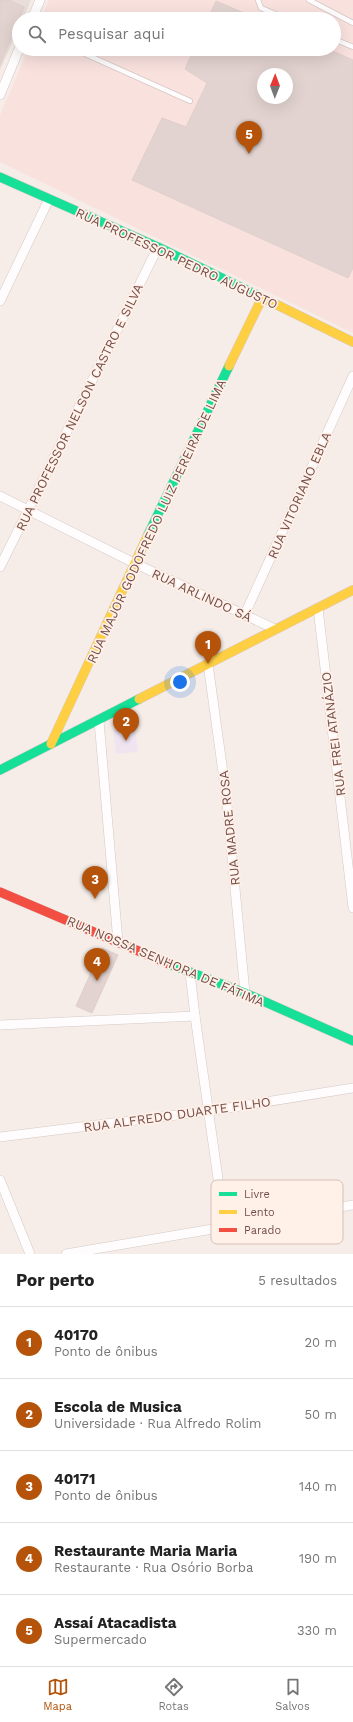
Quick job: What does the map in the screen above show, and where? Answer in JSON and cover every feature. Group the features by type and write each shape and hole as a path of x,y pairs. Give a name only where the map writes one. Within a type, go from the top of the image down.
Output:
{"street":[{"path":"35,12 40,0"},
{"path":"0,94 16,56"},
{"name":"RUA PROFESSOR PEDRO AUGUSTO","path":"0,177 158,247 353,342"},
{"path":"0,301 49,199"},
{"name":"RUA PROFESSOR NELSON CASTRO E SILVA","path":"0,567 158,247"},
{"name":"RUA MAJOR GODOFREDO LUIZ PEREIRA DE LIMA","path":"51,744 134,563 262,298"},
{"name":"RUA VITORIANO EBLA","path":"245,614 353,376"},
{"name":"RUA ARLINDO SÁ","path":"0,496 134,563 275,629"},
{"path":"0,770 353,590"},
{"name":"RUA FREI ATANÁZIO","path":"318,608 353,908"},
{"name":"RUA MADRE ROSA","path":"208,664 226,794 245,993"},
{"path":"99,720 118,942"},
{"name":"RUA NOSSA SENHORA DE FÁTIMA","path":"0,892 190,973 245,993 353,1041"},
{"path":"190,973 218,1180"},
{"path":"0,1025 195,1016"},
{"name":"RUA ALFREDO DUARTE FILHO","path":"0,1137 209,1111 353,1088"},
{"path":"0,1180 30,1254"},
{"path":"343,1207 353,1205"},
{"path":"66,1254 211,1230"}],"lane":[{"path":"258,0 260,8 270,12"},
{"path":"309,0 333,12"},
{"path":"341,16 353,22"},
{"path":"341,42 353,47"},
{"path":"90,56 190,101"}],"shaded area":[{"path":"0,0 31,0 26,12 12,12 12,43 0,70"},
{"path":"49,0 353,0 353,333 0,162 0,115 25,56 341,56 341,12 44,12"},
{"path":"134,721 138,752 116,754 113,730"}],"building":[{"path":"0,0 9,0 24,7 22,12 12,12 12,36 0,65"},
{"path":"216,1 242,12 211,12"},
{"path":"341,55 353,60 353,268 348,278 132,180 162,118 186,127 207,83 185,69 191,56 341,56"},
{"path":"102,948 118,955 92,1013 76,1006"}],"traffic: fast":[{"path":"0,177 158,247 259,296"},
{"path":"148,535 229,366"},
{"path":"0,770 139,699"},
{"path":"169,964 245,993 353,1041"}],"traffic: slow":[{"path":"259,296 353,342"},
{"path":"229,366 262,298"},
{"path":"51,744 148,535"},
{"path":"139,699 353,590"}],"traffic: jam":[{"path":"0,892 169,964"}],"place":[{"name":"Assaí Atacadista","path":"249,154"},
{"name":"40170","path":"208,664"},
{"name":"Escola de Musica","path":"126,741"},
{"name":"40171","path":"95,899"},
{"name":"Restaurante Maria Maria","path":"97,981"}]}
